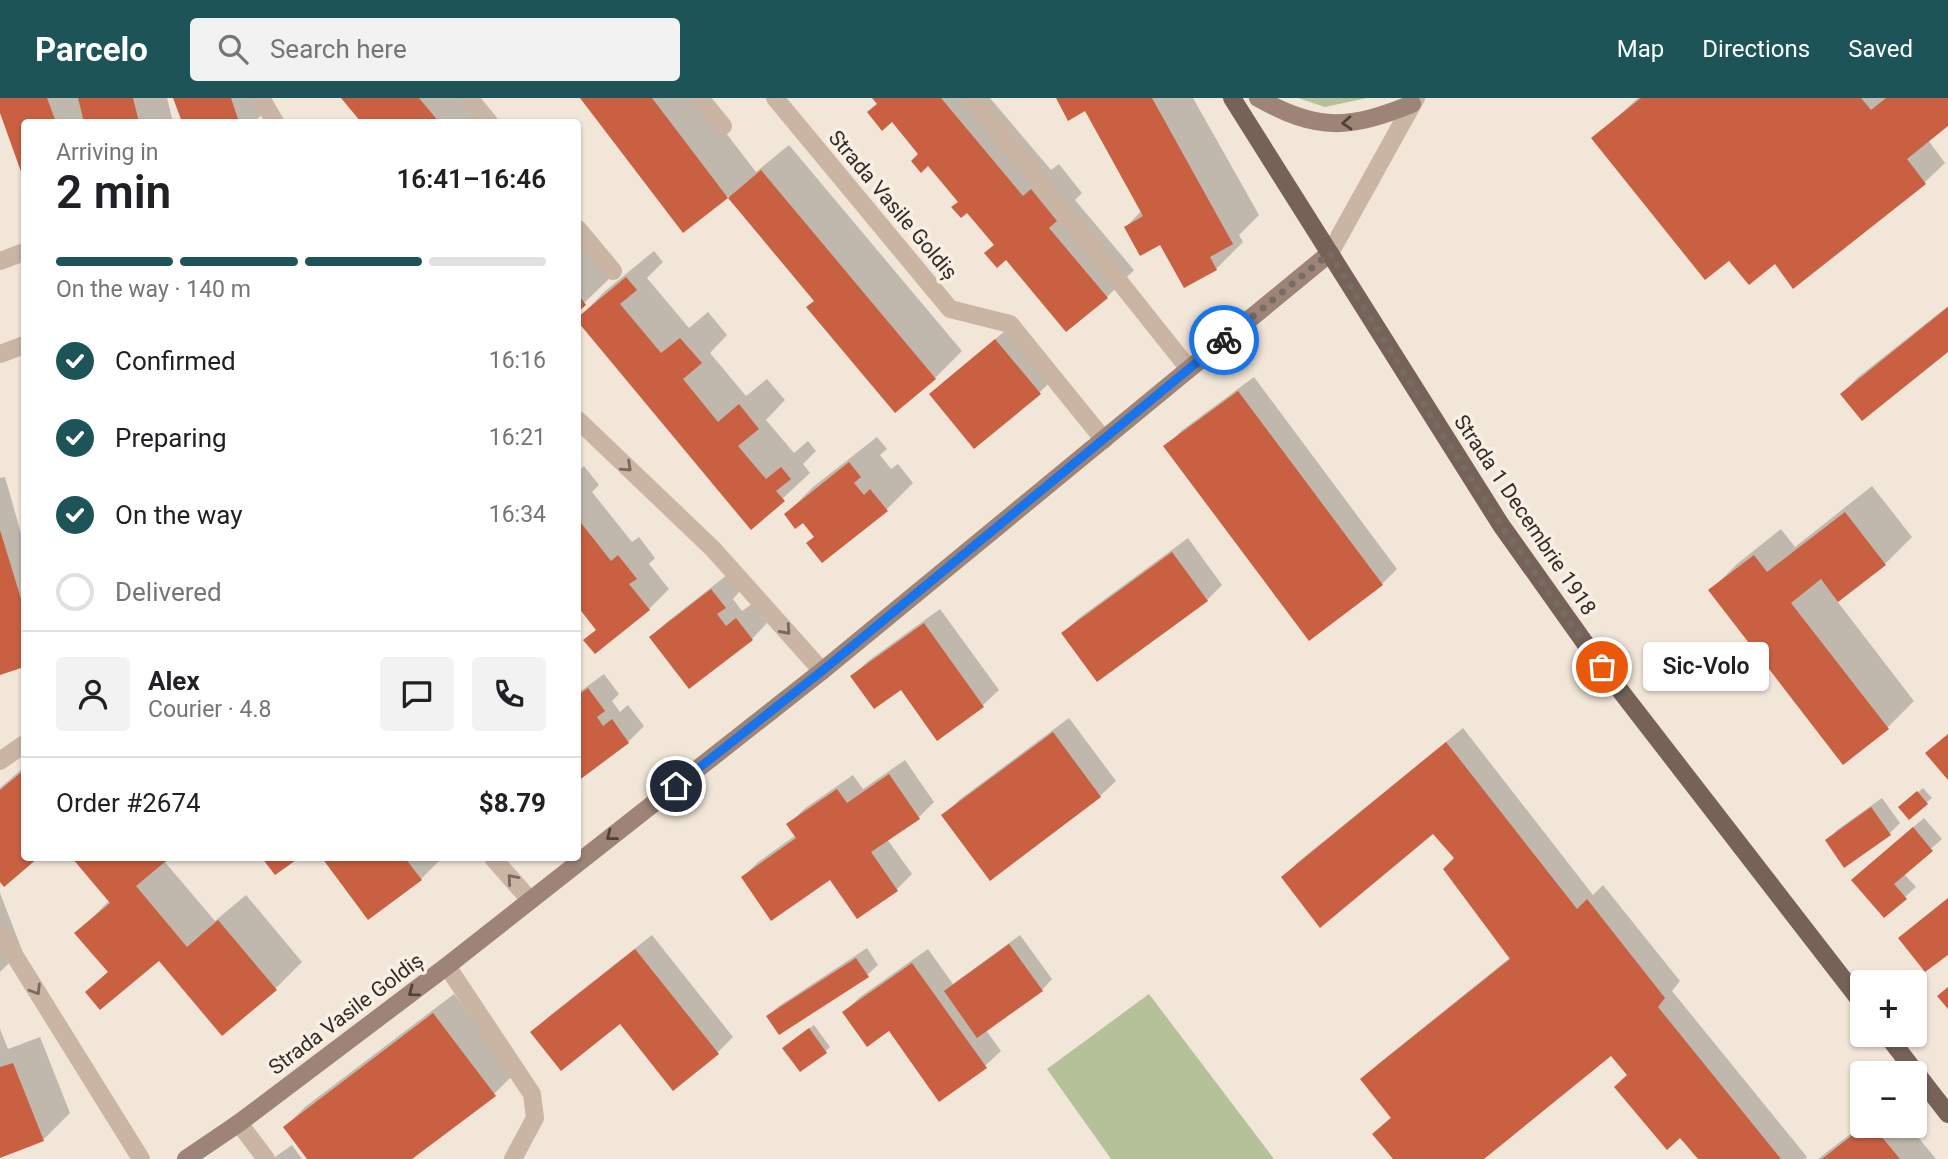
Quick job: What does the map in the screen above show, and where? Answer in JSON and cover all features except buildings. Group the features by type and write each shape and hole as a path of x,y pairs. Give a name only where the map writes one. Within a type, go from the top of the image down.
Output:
{"main road":[{"name":"Strada 1 Decembrie 1918","path":"1231,98 1444,438 1565,617 1850,987"},
{"path":"1896,1047 1948,1115"}],"street":[{"path":"261,98 273,119"},
{"path":"469,98 486,119"},
{"path":"700,98 723,126"},
{"name":"Strada Vasile Goldiș","path":"775,98 950,309 1010,324 1104,440"},
{"path":"973,98 1189,369"},
{"path":"1258,98 1309,121 1332,124 1357,123 1414,101"},
{"path":"1330,253 1414,101"},
{"path":"581,233 612,271"},
{"path":"0,261 21,253"},
{"name":"Strada Vasile Goldiș","path":"581,860 822,671 1330,253"},
{"path":"0,354 21,346"},
{"path":"581,423 713,549 822,671"},
{"path":"0,761 21,746"},
{"path":"496,861 530,900"},
{"name":"Strada Vasile Goldiș","path":"186,1159 239,1123 447,966 580,861"},
{"path":"0,932 141,1159"},
{"path":"447,966 532,1094 536,1118 513,1159"},
{"path":"239,1123 266,1159"}],"green space":[{"path":"1298,98 1367,98 1325,107"},
{"path":"1149,994 1274,1159 1111,1159 1047,1069"}],"way so far":[{"path":"1224,340 1330,253 1501,525 1602,667"}],"place":[{"name":"Sic-Volo","path":"1602,667"}],"route":[{"path":"676,786 970,551 1224,340"}]}
